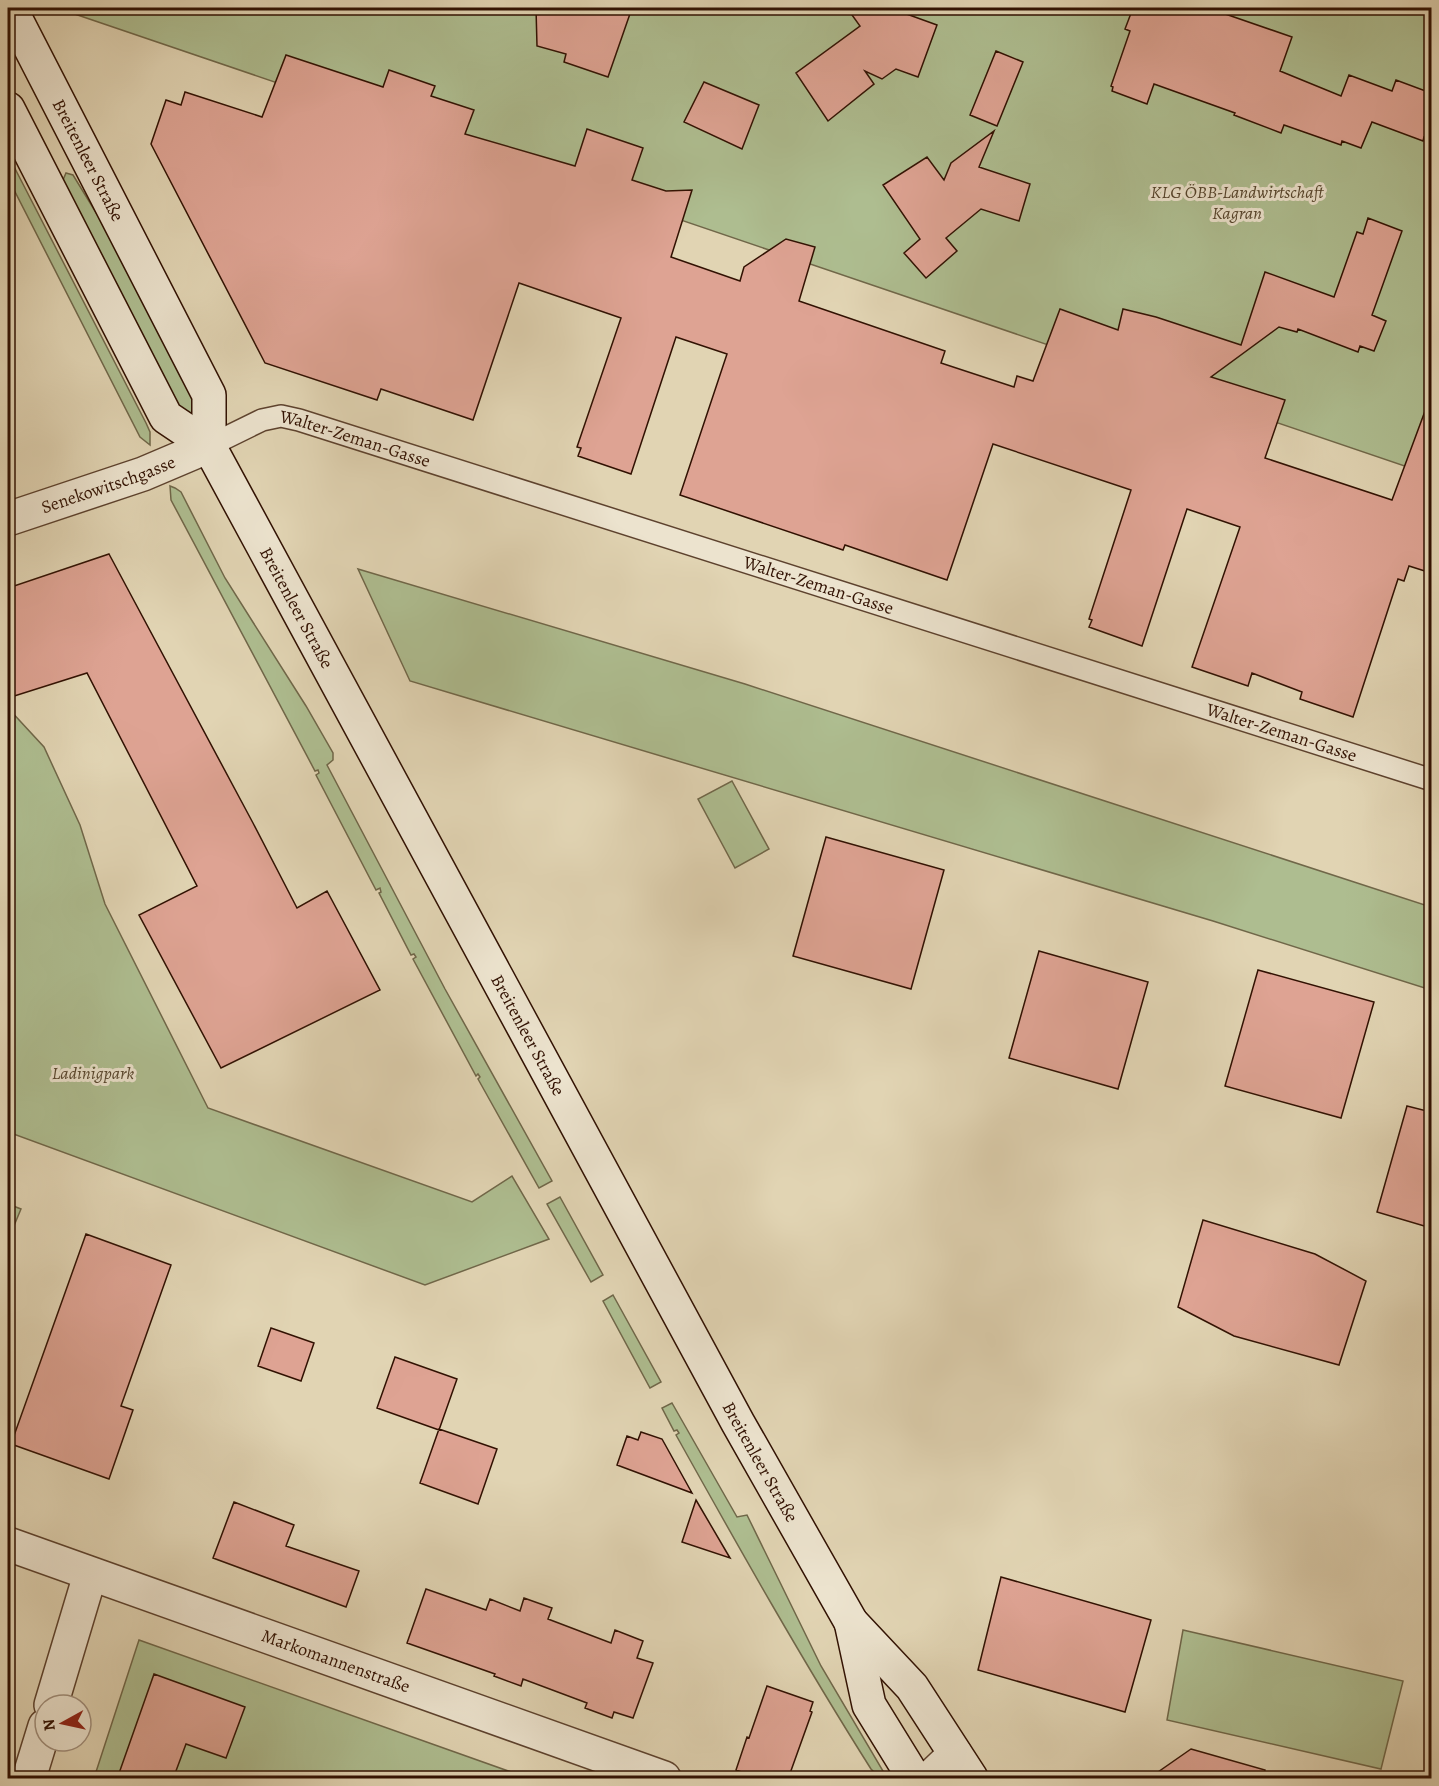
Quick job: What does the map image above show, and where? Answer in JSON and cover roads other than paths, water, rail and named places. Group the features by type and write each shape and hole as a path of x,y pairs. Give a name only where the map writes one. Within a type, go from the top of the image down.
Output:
{"main road":[{"name":"Breitenleer Straße","path":"10,8 209,395 209,446"},
{"name":"Breitenleer Straße","path":"8,109 166,417 209,446 628,1222 851,1622 912,1687 963,1766"},
{"name":"Senekowitschgasse","path":"8,519 143,474 209,446"},
{"name":"Markomannenstraße","path":"8,1544 664,1779"},
{"path":"55,1693 90,1575"},
{"name":"Breitenleer Straße","path":"851,1622 869,1705 914,1779"},
{"path":"29,1779 37,1753"},
{"path":"930,1779 963,1766"}],"lane":[{"name":"Walter-Zeman-Gasse","path":"209,446 262,420 281,416 299,420 1431,780"}],"park label":[{"name":"KLG ÖBB-Landwirtschaft Kagran","path":"1237,202"},
{"name":"Ladinigpark","path":"93,1073"}]}
